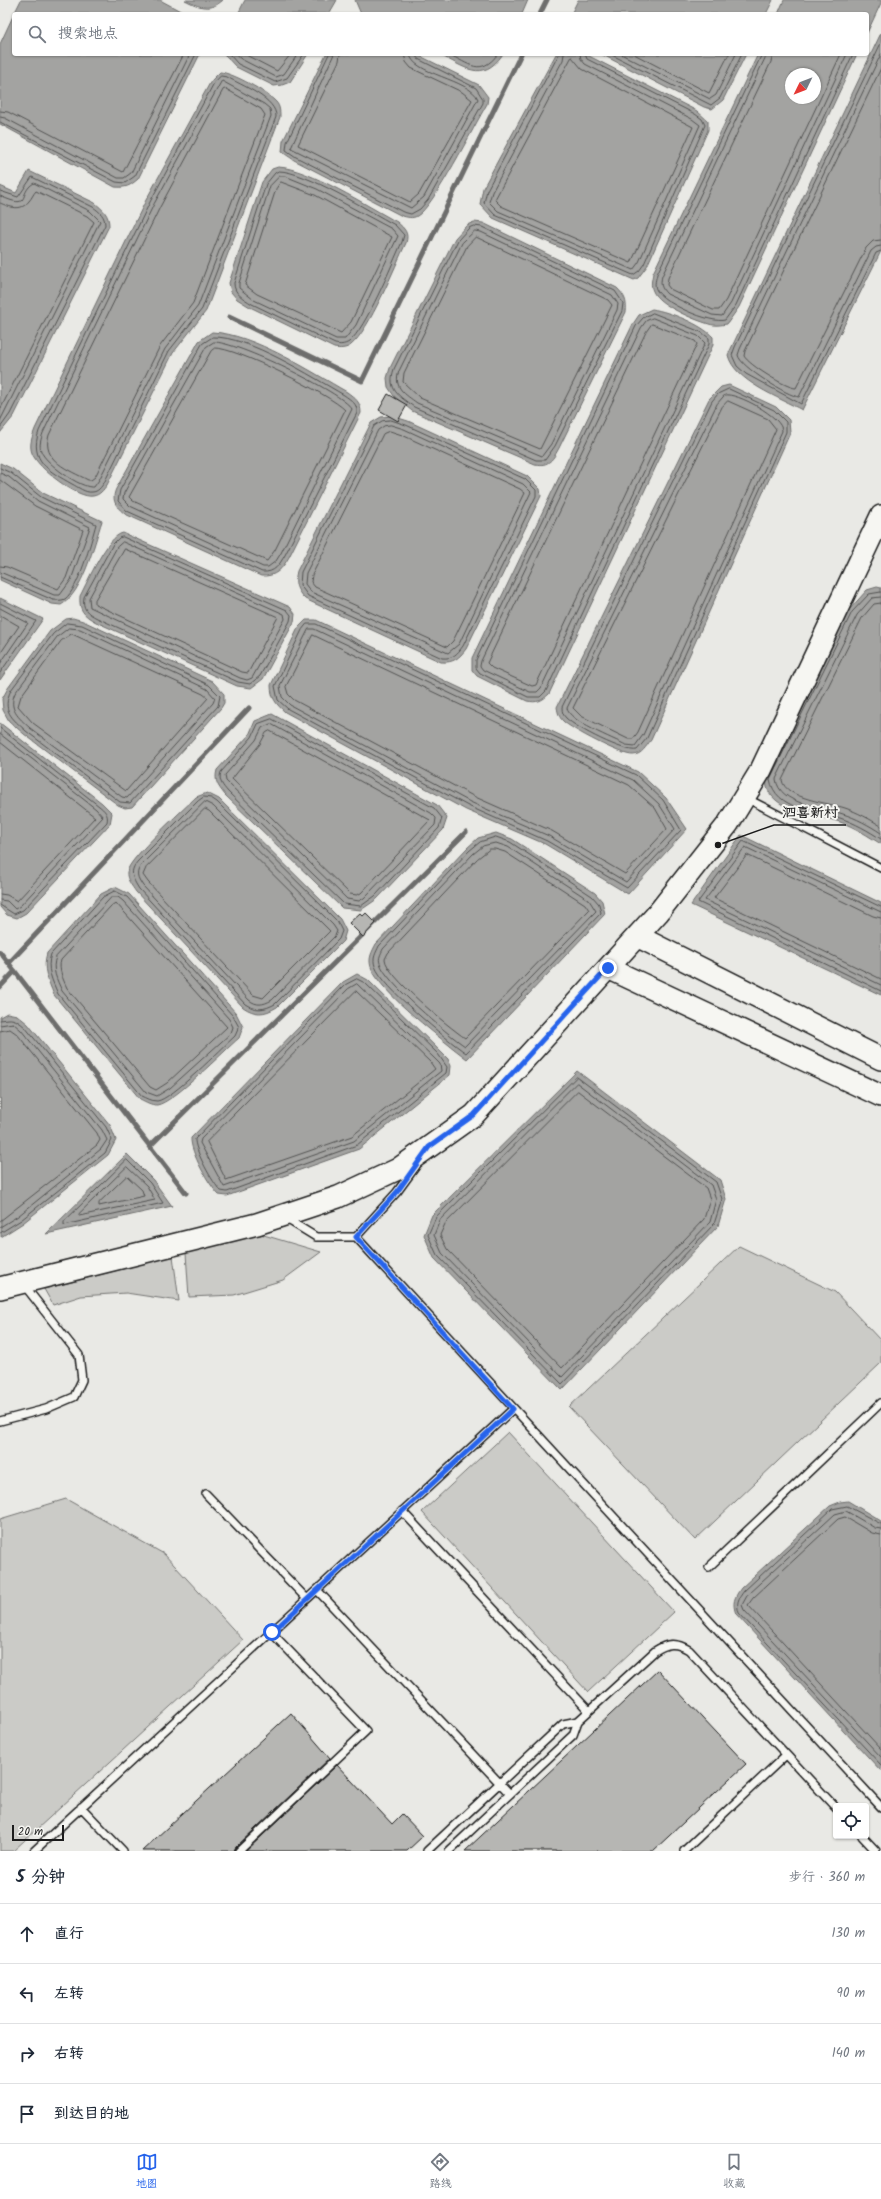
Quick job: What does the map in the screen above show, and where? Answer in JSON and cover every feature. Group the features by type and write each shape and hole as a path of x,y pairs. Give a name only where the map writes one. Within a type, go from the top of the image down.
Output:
{"street":[{"path":"0,1288 22,1281 257,1224 338,1197 391,1172 474,1115 658,913 728,824 761,770 881,516"},
{"path":"637,936 881,1060"},
{"path":"608,968 881,1096"}],"lane":[{"path":"744,797 881,868"},
{"path":"356,1237 397,1192 429,1147"},
{"path":"281,1216 316,1237 356,1237 881,1807"},
{"path":"0,1421 46,1410 74,1397 82,1380 79,1355 22,1281"},
{"path":"709,1567 881,1403"},
{"path":"34,1851 513,1409"},
{"path":"206,1494 307,1599"},
{"path":"402,1511 589,1711"},
{"path":"317,1590 510,1794"},
{"path":"239,1851 366,1731 272,1632"},
{"path":"449,1851 573,1735 578,1721 662,1646 672,1643 689,1650 833,1805"},
{"path":"427,1851 563,1724 578,1721"},
{"path":"684,1851 786,1755"},
{"path":"81,1808 123,1851"},
{"path":"865,1839 876,1851"}],"shaded area":[{"path":"257,1233 321,1252 283,1280 234,1295 189,1297 186,1253"},
{"path":"739,1246 835,1292 881,1341 881,1363 695,1540 569,1407"},
{"path":"173,1256 179,1301 126,1293 81,1296 53,1305 44,1289"},
{"path":"508,1432 674,1612 588,1692 422,1512"},
{"path":"66,1499 164,1554 243,1640 13,1851 0,1851 0,1519"}],"water":[{"path":"21,0 160,0 182,12 15,12"},
{"path":"185,0 223,0 214,6 204,7 195,5"},
{"path":"245,0 337,0 330,12 239,12"},
{"path":"355,0 528,0 523,12 360,12"},
{"path":"578,0 773,0 767,12 572,12"},
{"path":"784,0 881,0 869,29 869,12 779,12"},
{"path":"12,18 12,56 199,56 138,179 128,186 115,187 0,124 0,44"},
{"path":"881,33 881,251 802,410 748,381 732,364 728,355"},
{"path":"226,56 307,56 290,82 282,85 274,86 236,67"},
{"path":"325,56 420,56 479,85 488,97 487,104 454,164 433,198 424,210 417,216 411,218 402,216 294,160 282,152 283,141"},
{"path":"442,56 501,56 488,68 480,71 465,68"},
{"path":"555,56 589,56 697,111 708,121 708,130 647,266 638,278 634,280 493,218 480,204 483,188"},
{"path":"605,56 745,56 723,100 712,109 704,107"},
{"path":"757,56 856,56 739,307 727,324 714,325 703,322 669,307 656,296 652,286 653,273"},
{"path":"220,72 241,79 258,88 272,98 278,105 280,117 206,311 173,353 107,485 98,495 86,496 68,488 50,474 35,459 31,450 33,435 146,200 211,81"},
{"path":"278,167 291,169 305,174 338,189 397,222 407,234 406,243 389,282 373,313 358,338 347,347 341,349 334,348 250,307 237,299 231,292 229,283 262,182 272,169"},
{"path":"29,171 95,203 107,215 109,226 14,416 0,433 0,186 16,193"},
{"path":"474,222 483,223 617,288 624,296 626,302 626,312 559,448 552,459 544,464 535,464 412,411 394,396 388,387 387,378 390,368 455,238 467,225"},
{"path":"652,309 693,323 708,332 713,337 713,345 549,694 539,701 527,701 477,676 472,670 472,658 633,324 639,315"},
{"path":"212,332 228,334 246,339 299,364 353,396 361,409 361,413 289,557 281,569 275,574 261,576 125,514 119,509 114,500 116,489 199,341"},
{"path":"729,385 776,407 789,420 790,433 651,740 639,754 627,754 597,741 568,725 561,718 557,707 709,399 721,387"},
{"path":"392,416 408,421 527,476 540,489 541,496 466,649 453,661 449,662 441,662 305,599 296,586 297,571 371,423 381,417"},
{"path":"0,463 13,469 43,493 102,521 82,579 69,599 61,605 52,604 0,580"},
{"path":"123,533 290,607 295,614 294,622 263,679 251,688 237,686 96,622 83,612 80,605 80,596 98,560 111,542"},
{"path":"877,587 881,588 881,844 846,824 800,812 781,804 773,798 768,790 766,778 849,610 867,590"},
{"path":"0,598 43,619 0,680"},
{"path":"73,618 83,621 212,681 224,694 224,703 221,708 132,807 125,808 118,805 24,734 9,721 3,710 2,699 8,688 50,631 66,619"},
{"path":"306,620 316,620 638,772 666,798 687,829 628,894 545,844 466,810 285,712 275,700 272,694 271,685 298,628"},
{"path":"272,714 437,805 447,818 443,830 377,899 361,910 342,908 225,795 217,783 217,770 249,735 255,721"},
{"path":"0,723 102,803 112,813 110,824 26,913 17,918 7,915 0,907"},
{"path":"207,793 219,799 340,919 346,931 343,941 277,1007 268,1012 256,1013 243,1007 136,892 127,877 127,872 130,865 146,846 196,797"},
{"path":"496,833 512,839 595,893 602,901 605,914 467,1059 414,1016 386,990 371,967 370,958 376,944 467,848 478,838"},
{"path":"741,835 881,903 881,995 691,905"},
{"path":"115,887 129,894 236,1013 243,1027 239,1038 198,1076 174,1096 157,1105 140,1099 54,995 45,969 47,953 101,894"},
{"path":"357,974 368,980 448,1059 451,1066 450,1075 359,1149 227,1196 219,1195 210,1184 197,1160 191,1138 343,982"},
{"path":"7,1013 17,1015 28,1024 110,1125 116,1140 108,1155 23,1223 1,1237 0,1017"},
{"path":"577,1071 720,1180 726,1199 718,1226 562,1390 434,1258 424,1235 432,1215"},
{"path":"127,1154 153,1180 172,1206 46,1234"},
{"path":"848,1501 881,1521 881,1771 736,1614 734,1607 735,1598 741,1588 830,1506"}],"building":[{"path":"388,394 407,405 398,421 379,410"},
{"path":"360,913 363,916 366,913 376,923 363,937 349,923"},
{"path":"658,1670 746,1764 653,1851 465,1851"},
{"path":"291,1713 330,1758 236,1847 234,1851 142,1851"},
{"path":"337,1765 392,1824 402,1814 423,1836 407,1851 246,1851"}],"waterway":[{"path":"541,12 547,0"},
{"path":"229,317 362,381 520,56"},
{"path":"9,963 249,708"},
{"path":"150,1146 466,832"},
{"path":"0,952 186,1193"},
{"path":"0,987 15,971"}],"place":[{"name":"泗喜新村","path":"718,845"}],"route":[{"path":"272,1632 513,1409 356,1237 397,1192 429,1147 474,1115 608,968"}]}
